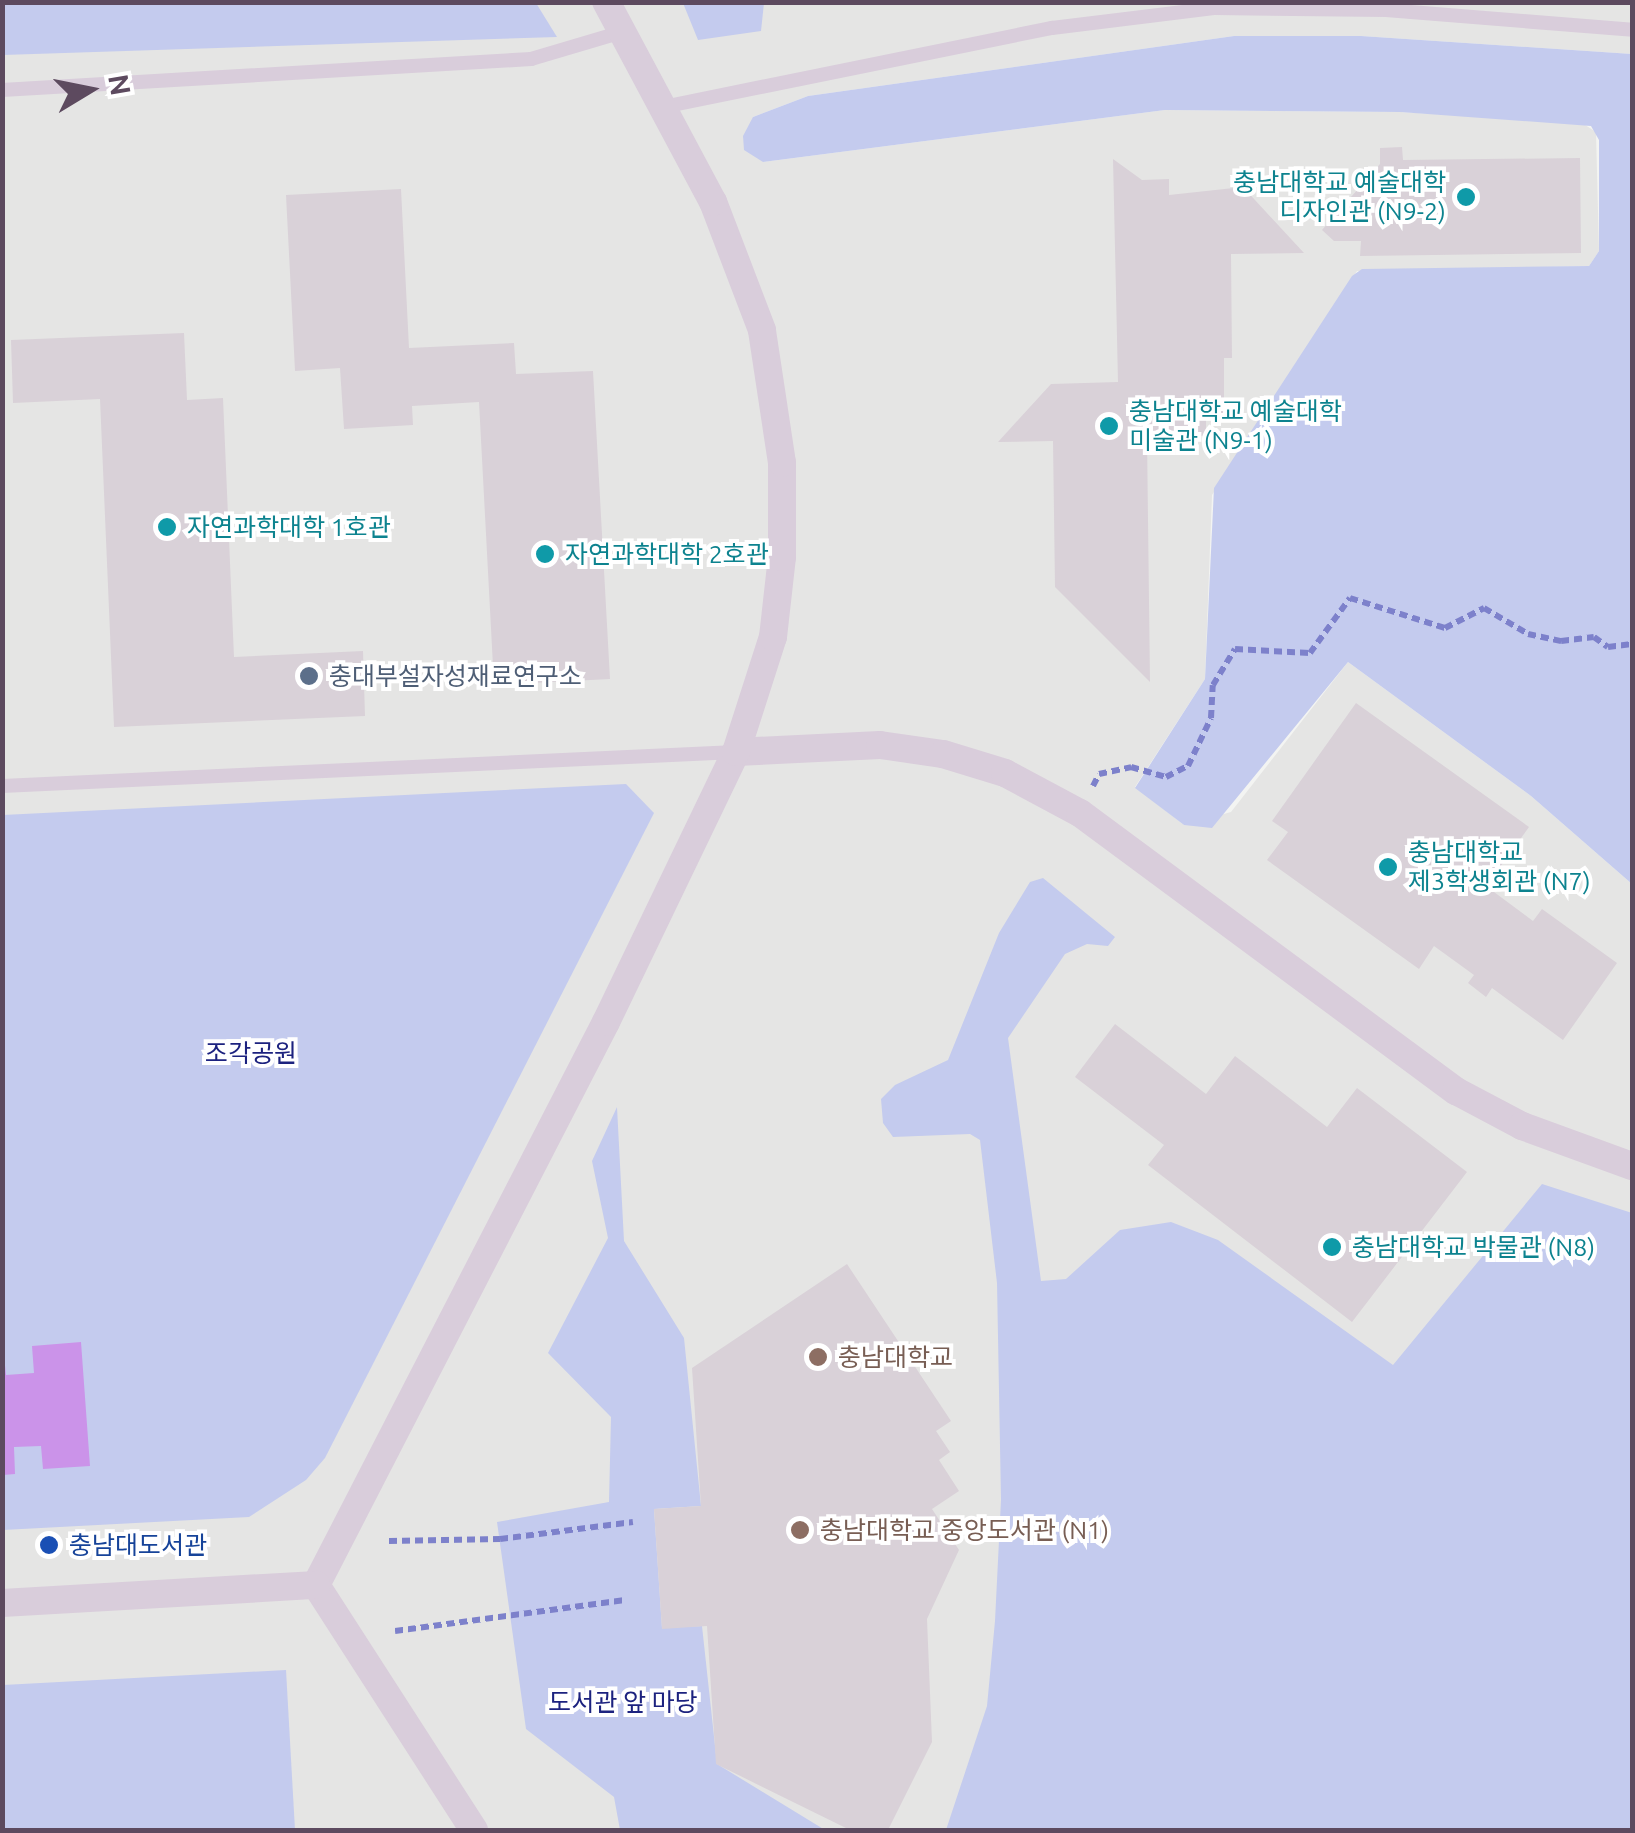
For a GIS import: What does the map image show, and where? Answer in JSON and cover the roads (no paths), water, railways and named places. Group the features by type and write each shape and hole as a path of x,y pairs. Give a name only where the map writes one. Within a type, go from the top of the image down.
{"street":[{"path":"316,1585 606,1022 736,752 764,680 779,594 784,510 778,406 750,292 713,202 606,2"},
{"path":"736,752 850,744 943,754 1005,773 1080,813 1456,1092 1534,1131 1632,1166"},
{"path":"2,1603 316,1585"},
{"path":"316,1585 474,1830"}],"lane":[{"path":"663,106 1052,28 1214,8 1386,10 1632,30"},
{"path":"2,90 531,59 622,32"},
{"path":"2,786 736,752"}],"place":[{"name":"충남대학교 예술대학 디자인관 (N9-2)","path":"1466,197"},
{"name":"충남대학교 예술대학 미술관 (N9-1)","path":"1109,426"},
{"name":"자연과학대학 1호관","path":"167,527"},
{"name":"자연과학대학 2호관","path":"545,554"},
{"name":"충대부설자성재료연구소","path":"309,676"},
{"name":"충남대학교 제3학생회관 (N7)","path":"1388,867"},
{"name":"충남대학교 박물관 (N8)","path":"1332,1247"},
{"name":"충남대학교","path":"818,1357"},
{"name":"충남대학교 중앙도서관 (N1)","path":"800,1530"},
{"name":"충남대도서관","path":"49,1545"}],"park label":[{"name":"조각공원","path":"251,1053"},
{"name":"도서관 앞 마당","path":"623,1702"}]}
